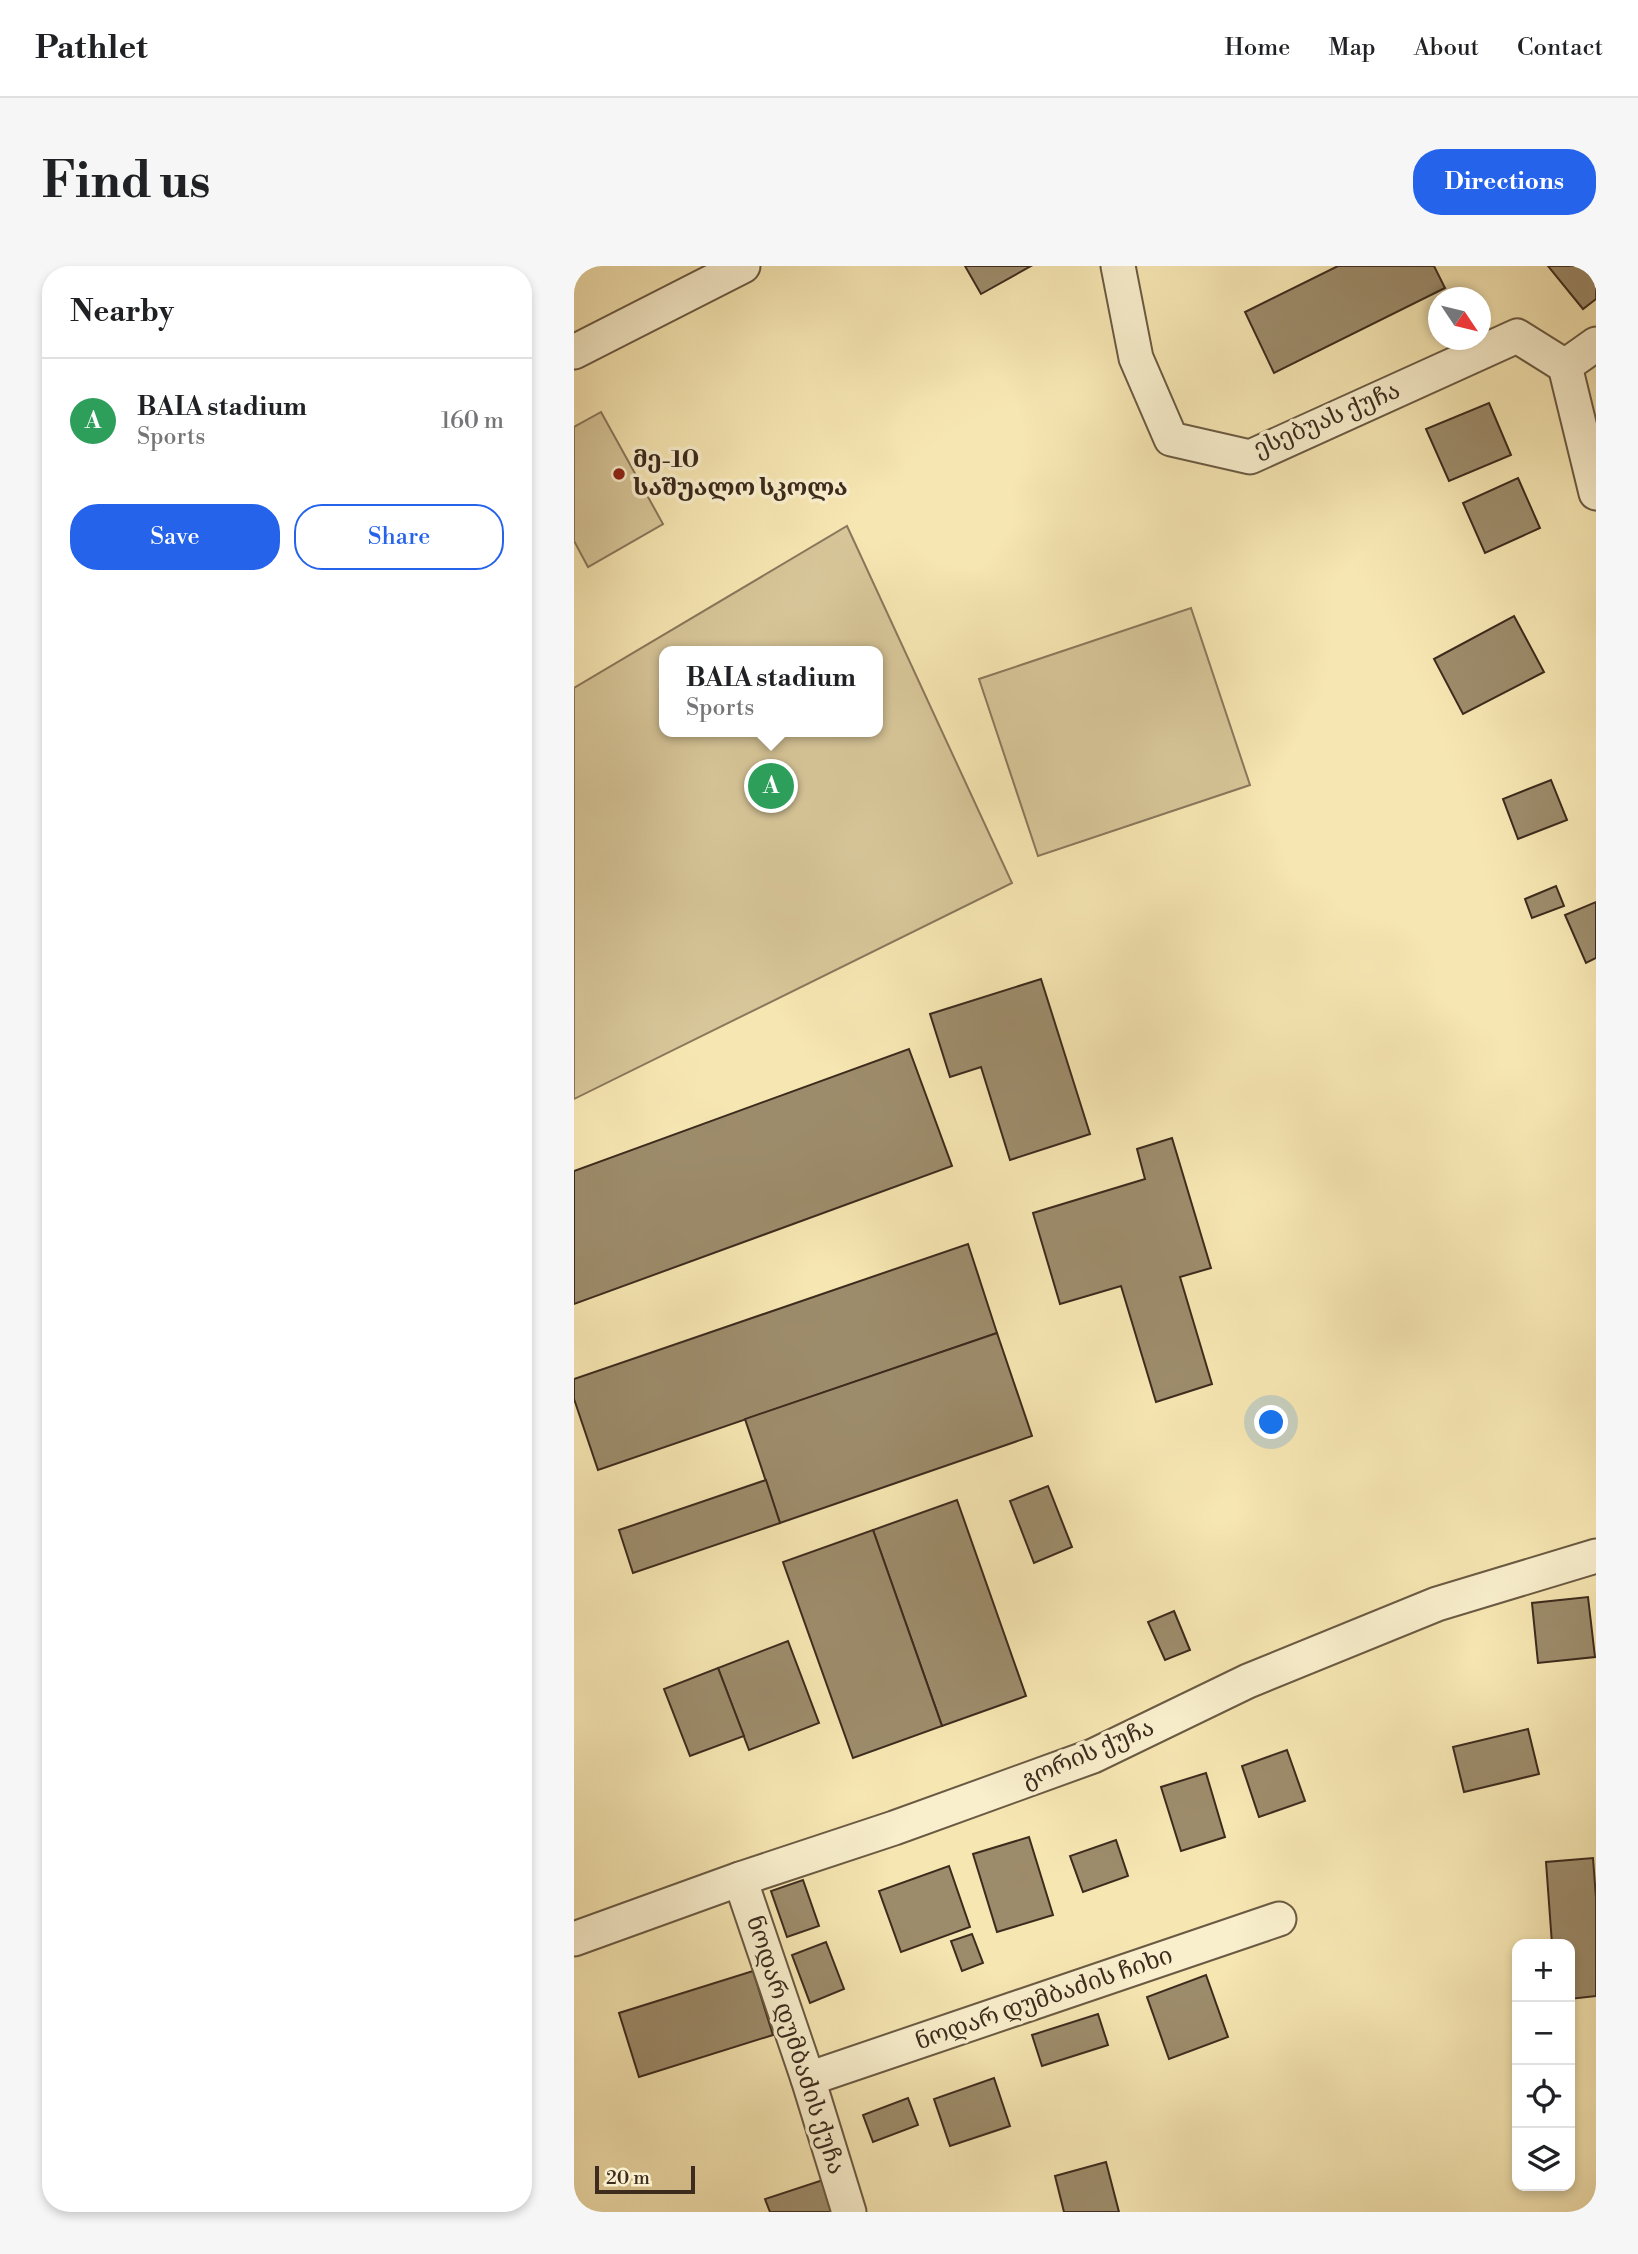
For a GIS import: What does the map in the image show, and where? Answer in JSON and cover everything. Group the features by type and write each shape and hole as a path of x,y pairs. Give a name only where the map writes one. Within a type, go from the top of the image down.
{"street":[{"name":"ესებუას ქუჩა","path":"1118,266 1136,358 1171,439 1250,457 1517,336 1565,366"},
{"path":"574,352 732,269"},
{"path":"1596,344 1565,366 1596,493"},
{"name":"გორის ქუჩა","path":"574,1939 1093,1756 1248,1681 1437,1604 1596,1556"},
{"name":"ნოდარ დუმბაძის ქუჩა","path":"740,1879 808,2079 849,2212"},
{"name":"ნოდარ დუმბაძის ჩიხი","path":"808,2079 1279,1919"}],"shaded area":[{"path":"601,412 663,524 588,567 574,541 574,427"},
{"path":"847,526 1012,883 574,1099 574,688"},
{"path":"1191,608 1250,785 1038,856 979,679"}],"building":[{"path":"965,266 1031,266 981,294"},
{"path":"1338,266 1434,266 1444,287 1428,287 1428,296 1274,373 1245,312"},
{"path":"1548,266 1596,266 1596,299 1583,309"},
{"path":"1489,403 1511,455 1449,481 1426,429"},
{"path":"1518,478 1540,528 1485,553 1463,503"},
{"path":"1514,616 1544,672 1463,714 1434,659"},
{"path":"1551,780 1567,820 1518,839 1503,799"},
{"path":"1556,886 1564,906 1532,918 1525,899"},
{"path":"1596,902 1596,958 1586,963 1565,915"},
{"path":"1041,979 1090,1134 1010,1160 981,1067 950,1077 930,1014"},
{"path":"909,1049 952,1166 574,1304 574,1171"},
{"path":"1172,1138 1211,1268 1180,1277 1212,1384 1156,1402 1121,1286 1060,1304 1033,1213 1145,1179 1137,1149"},
{"path":"968,1244 997,1333 598,1470 574,1399 574,1379"},
{"path":"997,1333 1032,1436 780,1523 745,1419"},
{"path":"766,1480 780,1523 633,1573 619,1530"},
{"path":"1048,1486 1072,1547 1034,1563 1010,1501"},
{"path":"957,1500 1026,1696 942,1726 873,1530"},
{"path":"873,1530 942,1726 853,1758 783,1562"},
{"path":"1588,1597 1595,1657 1538,1663 1532,1603"},
{"path":"1174,1611 1190,1650 1165,1660 1148,1622"},
{"path":"788,1641 819,1723 749,1750 718,1668"},
{"path":"718,1668 744,1736 690,1756 664,1689"},
{"path":"1528,1729 1539,1774 1464,1792 1453,1747"},
{"path":"1287,1750 1305,1801 1259,1817 1242,1766"},
{"path":"1206,1773 1225,1837 1181,1851 1161,1787"},
{"path":"1029,1837 1053,1915 997,1932 973,1854"},
{"path":"1116,1840 1128,1876 1083,1892 1070,1856"},
{"path":"1593,1858 1596,1898 1596,1996 1575,1998 1575,1939 1552,1939 1546,1862"},
{"path":"949,1866 970,1927 901,1952 879,1891"},
{"path":"803,1880 819,1926 787,1937 771,1891"},
{"path":"972,1934 983,1963 962,1971 951,1941"},
{"path":"826,1942 844,1989 810,2003 792,1955"},
{"path":"753,1971 773,2035 639,2077 619,2013"},
{"path":"1206,1975 1228,2037 1169,2059 1147,1997"},
{"path":"1098,2014 1108,2045 1042,2066 1032,2035"},
{"path":"994,2078 1010,2126 950,2146 934,2099"},
{"path":"908,2098 918,2125 873,2142 863,2115"},
{"path":"1106,2162 1119,2212 1064,2212 1055,2176"},
{"path":"829,2178 840,2212 770,2212 765,2199"}],"place":[{"name":"მე-10 საშუალო სკოლა","path":"619,474"},
{"name":"BAIA stadium","path":"771,786"}]}
